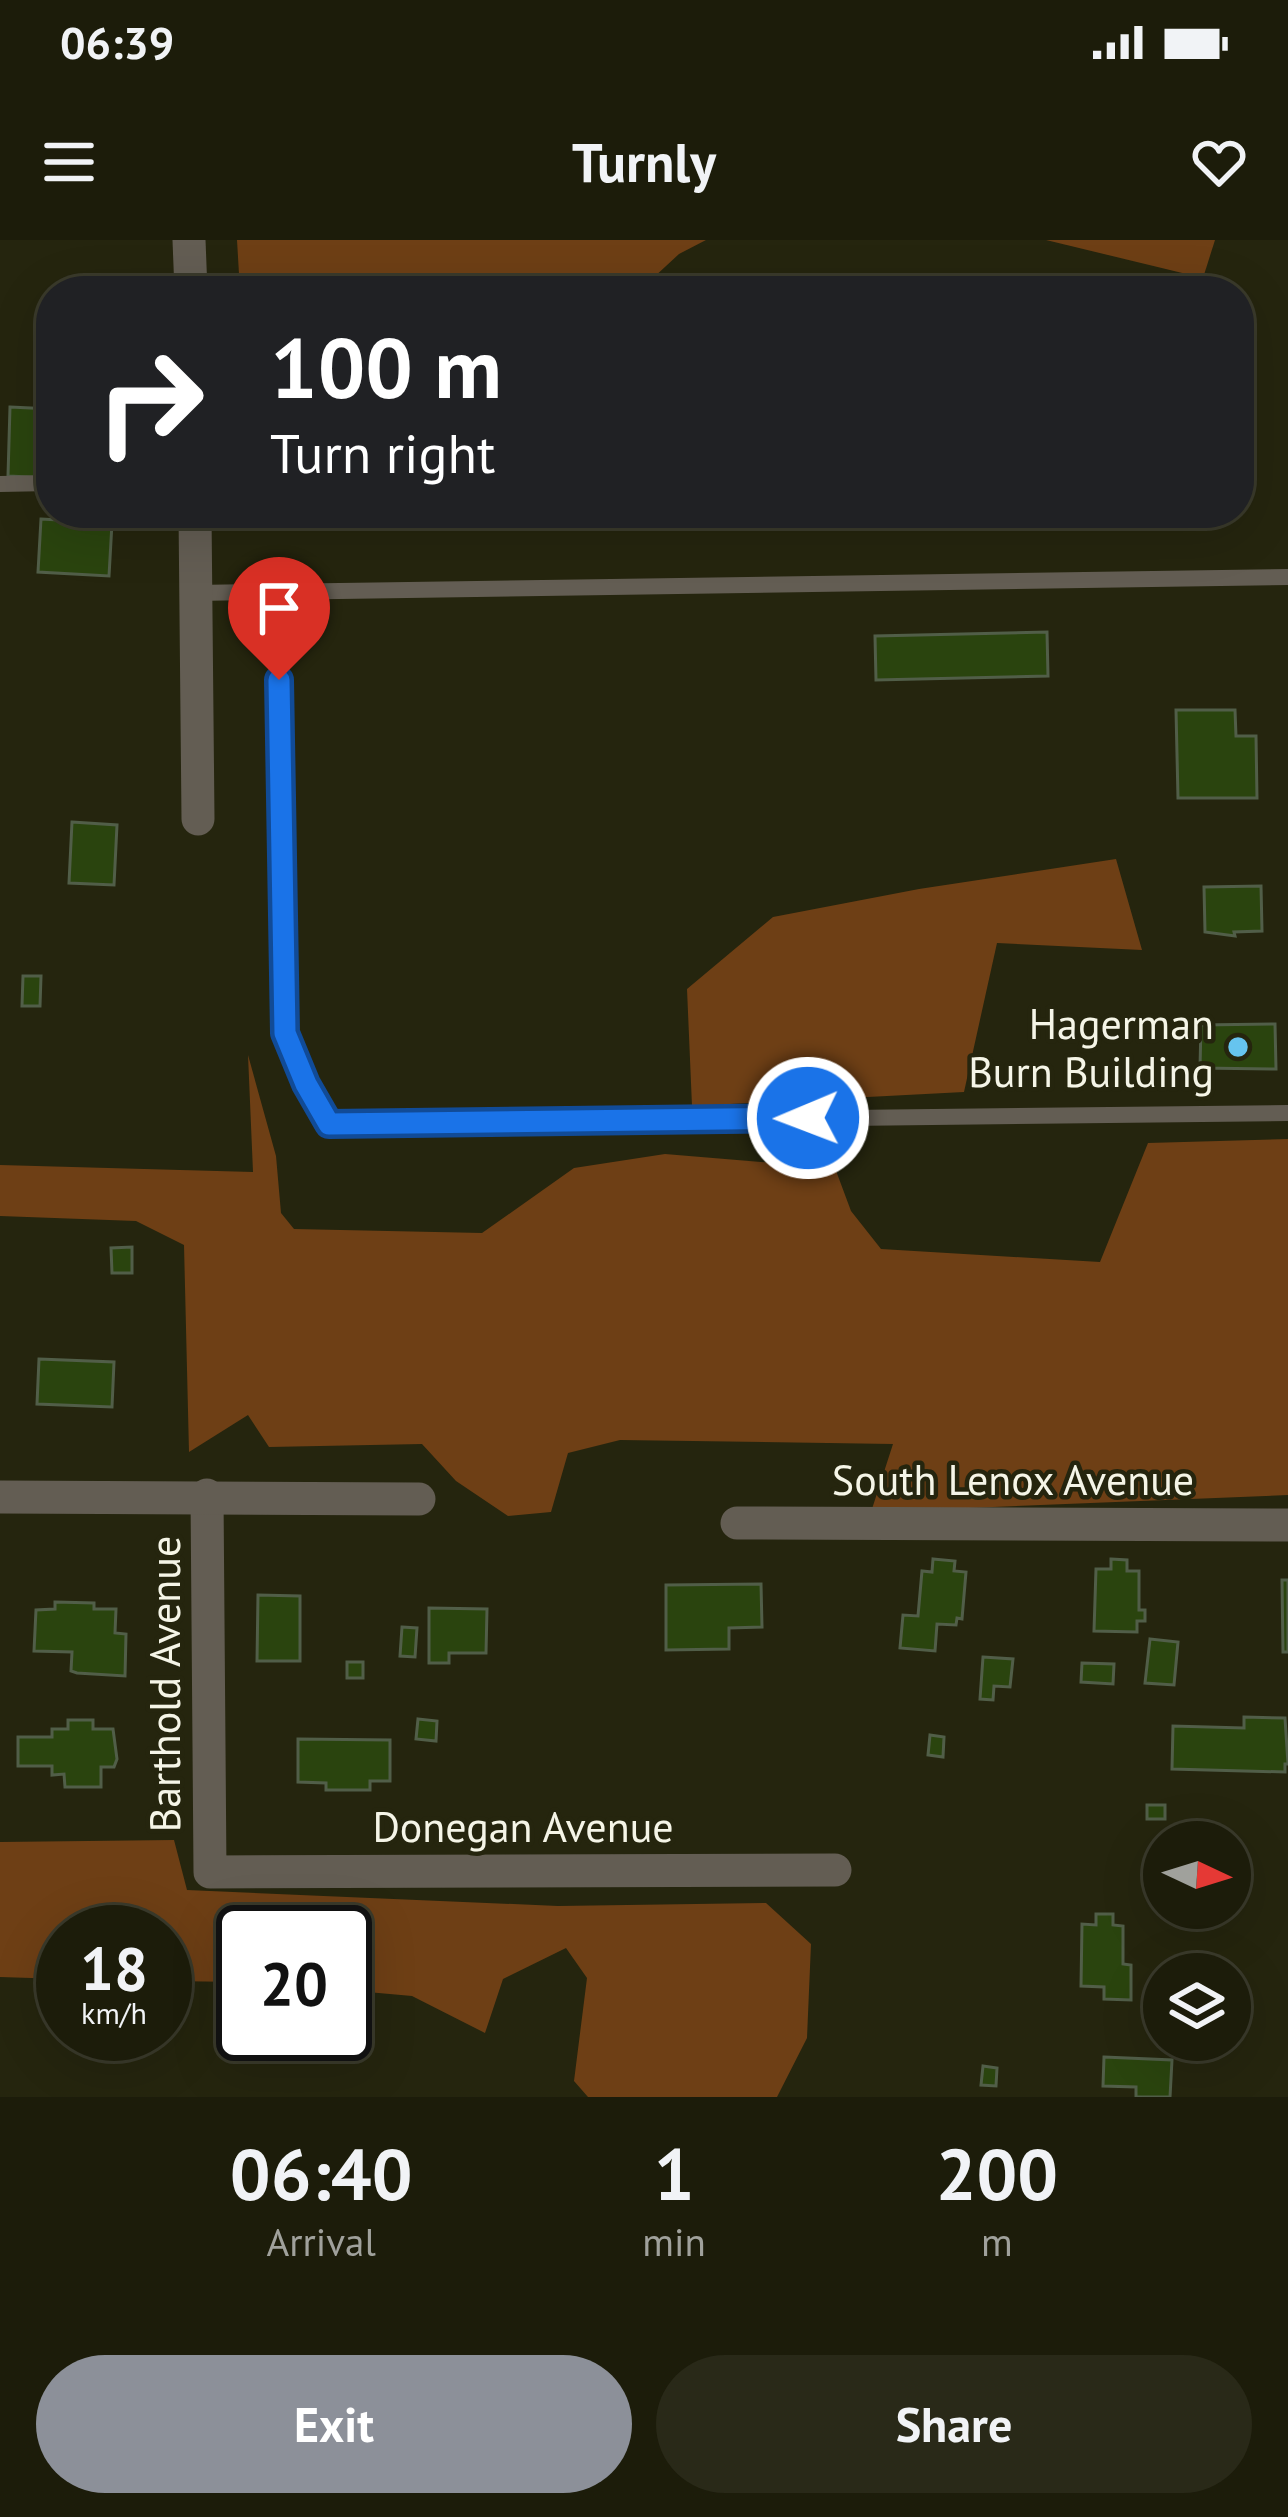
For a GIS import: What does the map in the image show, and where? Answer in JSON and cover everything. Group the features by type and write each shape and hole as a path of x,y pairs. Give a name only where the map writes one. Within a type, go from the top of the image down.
{"street":[{"path":"189,240 190,276"},
{"path":"195,528 198,819"},
{"name":"Barthold Avenue","path":"207,1495 210,1873"},
{"path":"0,1497 418,1499"},
{"name":"South Lenox Avenue","path":"737,1523 1288,1525"},
{"name":"Donegan Avenue","path":"210,1873 836,1870"}],"lane":[{"path":"0,484 36,483"},
{"path":"195,593 1288,577"},
{"path":"277,591 285,1033 329,1124 1288,1113"}],"shaded area":[{"path":"237,240 706,240 679,254 655,276 239,276"},
{"path":"1046,240 1215,240 1204,276"},
{"path":"1116,859 1142,950 997,943 964,1092 692,1106 687,989 773,917"},
{"path":"248,1055 276,1156 281,1213 294,1229 482,1233 574,1168 665,1154 835,1168 851,1211 881,1249 1100,1262 1148,1143 1288,1139 1288,1495 871,1512 893,1444 620,1440 568,1453 551,1512 508,1516 456,1481 422,1444 269,1447 248,1415 189,1452 184,1245 136,1221 0,1216 0,1165 253,1172"},
{"path":"174,1840 187,1890 558,1906 766,1903 811,1944 807,2038 777,2097 588,2097 574,2081 587,1978 566,1948 503,1979 485,2033 412,1996 372,1992 372,1905 216,1905 216,1982 192,1981 192,1905 36,1905 36,1978 0,1977 0,1842"}],"building":[{"path":"10,407 36,408 36,477 8,476"},
{"path":"40,528 112,528 109,576 38,572"},
{"path":"1047,632 1048,676 876,680 875,636"},
{"path":"1176,710 1235,710 1236,736 1256,736 1257,798 1178,798"},
{"path":"72,822 117,825 114,885 69,883"},
{"path":"1261,886 1262,931 1234,932 1235,936 1205,932 1204,887"},
{"path":"23,976 41,976 40,1006 22,1006"},
{"name":"Hagerman Burn Building","path":"1275,1024 1276,1069 1200,1068 1201,1025"},
{"path":"132,1247 132,1273 112,1273 111,1248"},
{"path":"39,1359 114,1362 112,1407 37,1404"},
{"path":"933,1559 955,1561 954,1571 966,1572 962,1619 957,1618 956,1625 937,1624 935,1651 900,1648 903,1615 918,1616 922,1571 932,1572"},
{"path":"1111,1559 1127,1560 1127,1571 1139,1571 1139,1610 1145,1610 1145,1621 1137,1621 1137,1632 1094,1631 1096,1569 1111,1569"},
{"path":"1282,1580 1288,1580 1288,1652 1283,1652"},
{"path":"761,1584 762,1627 729,1628 729,1649 666,1650 666,1585"},
{"path":"258,1595 300,1596 300,1661 257,1661"},
{"path":"55,1602 116,1609 115,1633 126,1634 125,1676 77,1673 71,1671 72,1652 34,1651 36,1610 55,1609"},
{"path":"429,1608 487,1609 486,1653 449,1653 449,1663 429,1663"},
{"path":"402,1627 417,1628 415,1657 400,1656"},
{"path":"1150,1639 1178,1642 1174,1685 1145,1683"},
{"path":"983,1657 1013,1659 1010,1687 994,1686 993,1700 980,1699"},
{"path":"347,1662 363,1662 363,1678 347,1678"},
{"path":"1082,1663 1114,1664 1113,1684 1081,1682"},
{"path":"1244,1717 1285,1718 1285,1772 1172,1769 1173,1726 1244,1728"},
{"path":"418,1719 437,1721 436,1741 416,1739"},
{"path":"68,1720 93,1720 93,1729 113,1729 117,1759 114,1767 101,1767 101,1787 65,1787 64,1774 52,1775 52,1766 18,1766 18,1737 52,1737 52,1729 68,1729"},
{"path":"930,1735 944,1737 943,1757 928,1755"},
{"path":"298,1739 390,1740 390,1781 370,1781 370,1790 326,1790 326,1783 298,1782"},
{"path":"1147,1805 1165,1805 1165,1819 1147,1819"},
{"path":"1096,1914 1113,1914 1113,1925 1123,1926 1123,1964 1131,1965 1131,2000 1104,1999 1104,1987 1081,1986 1082,1924 1096,1925"},
{"path":"1104,2057 1172,2061 1170,2097 1136,2097 1136,2087 1103,2086"},
{"path":"983,2066 997,2068 996,2086 981,2085"}],"place":[{"name":"Hagerman Burn Building","path":"1238,1047"}],"route":[{"path":"279,680 285,1033 329,1124 808,1118"}]}
